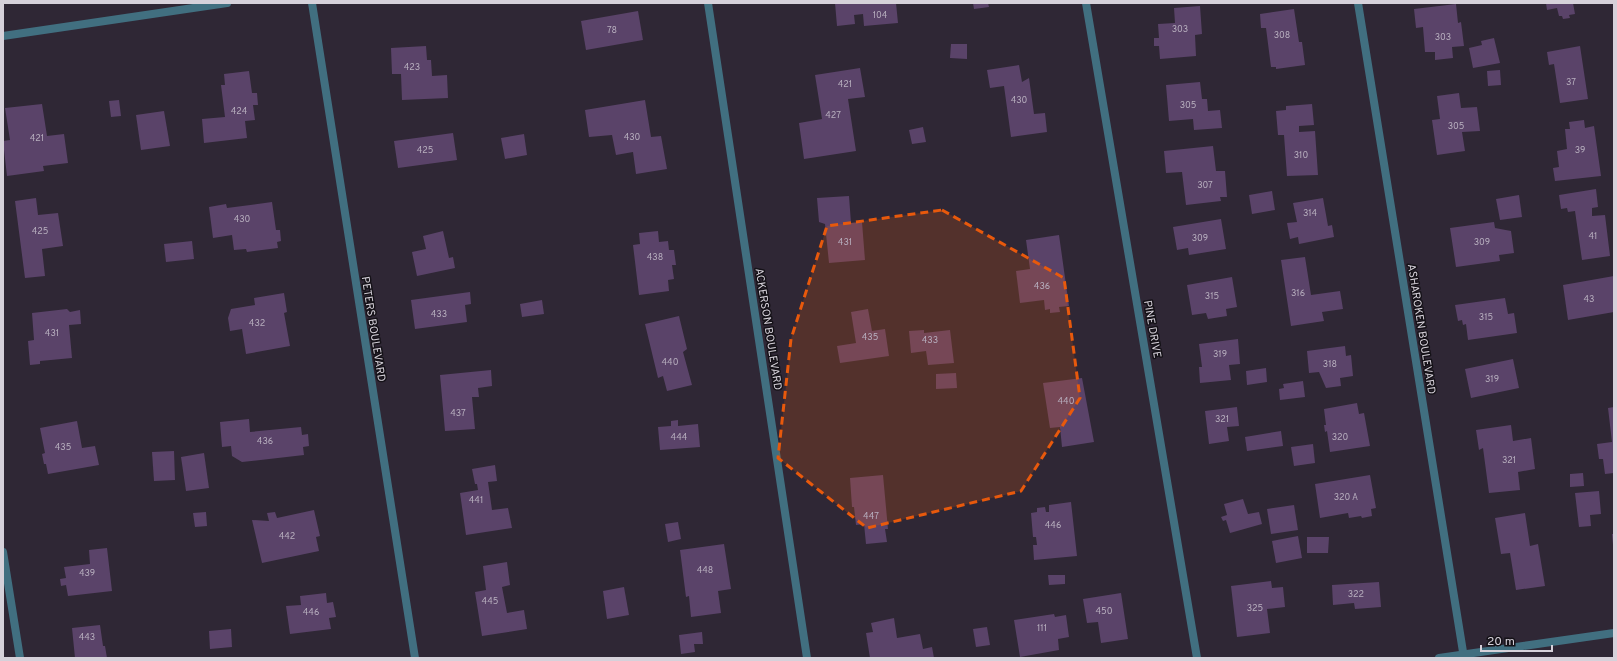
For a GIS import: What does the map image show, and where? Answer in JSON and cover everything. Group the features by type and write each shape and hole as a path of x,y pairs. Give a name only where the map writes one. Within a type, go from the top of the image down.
{"street":[{"path":"3,36 227,3"},
{"name":"PETERS BOULEVARD","path":"312,3 415,658"},
{"name":"ACKERSON BOULEVARD","path":"708,3 807,658"},
{"name":"PINE DRIVE","path":"1086,3 1197,658"},
{"name":"ASHAROKEN BOULEVARD","path":"1358,3 1464,656"},
{"path":"3,552 20,658"},
{"path":"1439,658 1464,656 1614,633"}],"highlighted area":[{"path":"942,210 1064,278 1080,398 1021,491 867,528 778,458 791,339 827,226"}],"building":[{"path":"835,3 896,3 898,23 864,26 863,14 854,15 855,24 837,26"},
{"path":"973,3 988,3 989,7 974,9"},
{"path":"1546,3 1573,3 1575,14 1569,15 1570,18 1563,19 1562,16 1559,16 1557,8 1547,10"},
{"path":"1456,4 1458,23 1461,22 1464,46 1452,47 1453,58 1435,60 1435,52 1425,52 1423,27 1416,28 1414,9"},
{"path":"1200,6 1202,34 1195,35 1196,56 1160,59 1159,46 1154,46 1154,38 1159,38 1158,24 1175,23 1174,8"},
{"path":"1294,9 1299,42 1302,42 1305,65 1276,69 1276,67 1271,67 1266,28 1261,28 1260,14"},
{"path":"638,11 643,40 586,50 581,21"},
{"path":"1494,38 1500,63 1473,68 1469,48 1482,45 1481,41"},
{"path":"951,44 967,44 967,59 950,58"},
{"path":"426,46 427,60 431,60 432,76 447,75 448,98 402,100 401,74 392,74 391,48"},
{"path":"1580,46 1588,99 1560,103 1554,64 1549,65 1547,52"},
{"path":"1019,65 1022,82 1029,78 1034,114 1045,113 1047,132 1011,137 1004,86 990,88 987,70"},
{"path":"860,68 865,97 848,99 856,151 804,159 799,123 822,119 815,75"},
{"path":"1500,70 1501,85 1488,86 1487,71"},
{"path":"249,71 252,93 257,93 258,105 253,105 255,120 245,121 247,138 204,143 202,119 225,117 221,85 225,85 224,74"},
{"path":"1200,82 1202,99 1207,99 1208,111 1220,110 1222,128 1194,130 1193,119 1169,121 1166,85"},
{"path":"1459,93 1461,108 1477,107 1480,131 1462,132 1465,151 1437,155 1432,120 1440,119 1437,96"},
{"path":"119,100 121,116 111,117 109,101"},
{"path":"645,100 651,137 661,136 667,169 636,174 633,152 616,155 612,135 589,137 585,110"},
{"path":"42,104 47,136 64,134 68,163 43,166 44,171 7,176 3,141 10,140 5,108"},
{"path":"1312,104 1314,125 1299,126 1299,132 1315,131 1318,175 1287,176 1284,135 1278,135 1276,111 1286,110 1286,106"},
{"path":"164,111 170,146 141,150 136,115"},
{"path":"1584,120 1585,128 1594,126 1601,176 1555,181 1553,168 1559,167 1557,151 1567,149 1565,129 1570,129 1569,122"},
{"path":"923,127 926,142 912,144 909,130"},
{"path":"453,133 457,160 398,168 394,141"},
{"path":"524,134 527,155 505,159 501,138"},
{"path":"1213,146 1216,171 1225,171 1227,197 1220,197 1221,201 1186,205 1182,172 1166,173 1164,151"},
{"path":"1596,189 1598,207 1592,208 1592,216 1605,215 1610,256 1582,260 1575,211 1568,212 1567,208 1561,209 1559,195"},
{"path":"1272,191 1275,210 1252,214 1249,195"},
{"path":"1519,195 1522,217 1500,220 1496,199"},
{"path":"849,196 851,223 862,222 865,260 829,263 825,224 819,222 817,198"},
{"path":"36,198 38,215 58,213 63,246 42,249 45,276 25,278 15,201"},
{"path":"1323,198 1328,226 1332,225 1334,237 1299,244 1298,237 1290,239 1287,223 1297,222 1293,203"},
{"path":"272,202 276,230 280,230 281,241 277,242 278,248 247,252 246,249 234,250 232,235 213,238 209,207 226,204 227,208"},
{"path":"1221,219 1226,249 1189,255 1188,248 1177,250 1173,227"},
{"path":"1494,222 1495,228 1511,231 1514,253 1499,255 1500,261 1456,267 1450,228"},
{"path":"443,231 449,258 453,257 455,268 417,276 412,252 426,249 423,236"},
{"path":"658,231 659,242 668,241 669,250 674,250 676,265 672,265 674,279 668,280 669,291 639,295 633,245 640,244 639,233"},
{"path":"1059,235 1069,306 1059,307 1060,312 1050,313 1050,309 1045,310 1044,300 1020,303 1016,271 1030,269 1026,240"},
{"path":"192,241 194,259 166,262 164,244"},
{"path":"1305,257 1311,295 1340,291 1343,309 1322,312 1324,321 1291,326 1281,260"},
{"path":"1614,276 1614,312 1568,320 1563,285"},
{"path":"1232,277 1237,307 1226,309 1227,316 1208,319 1206,313 1192,315 1187,285"},
{"path":"470,292 471,304 465,305 467,322 415,329 411,300"},
{"path":"284,293 287,312 284,313 290,346 246,354 242,329 230,331 228,318 231,309 255,305 254,298"},
{"path":"1505,298 1508,314 1514,313 1517,333 1468,340 1466,324 1463,325 1462,320 1458,321 1455,305"},
{"path":"542,300 544,314 522,317 520,304"},
{"path":"67,309 70,312 80,310 81,324 69,325 72,358 40,361 40,364 30,365 28,341 34,340 32,313"},
{"path":"868,309 872,331 885,329 889,356 840,363 837,346 856,343 851,312"},
{"path":"679,316 687,349 683,352 692,385 667,391 663,376 658,378 645,324"},
{"path":"924,330 924,333 950,330 954,363 928,365 926,351 911,353 909,331"},
{"path":"1238,339 1240,364 1229,365 1231,380 1200,383 1199,367 1202,367 1199,344"},
{"path":"1345,346 1346,356 1351,355 1353,376 1340,378 1341,386 1326,388 1319,372 1309,373 1307,351"},
{"path":"1513,359 1519,388 1471,398 1465,369"},
{"path":"1266,368 1267,382 1247,385 1246,371"},
{"path":"491,370 492,386 478,388 479,397 472,397 475,429 445,431 440,375"},
{"path":"956,373 957,388 936,389 936,374"},
{"path":"1082,378 1094,442 1062,447 1060,427 1050,428 1043,383"},
{"path":"1303,381 1305,397 1280,400 1279,389 1284,388 1283,384"},
{"path":"1357,403 1359,414 1364,413 1370,446 1330,452 1327,431 1325,432 1324,425 1326,425 1324,409"},
{"path":"1237,407 1239,426 1227,427 1229,441 1209,444 1205,411"},
{"path":"1614,407 1614,473 1605,474 1603,459 1599,459 1597,444 1612,442 1608,408"},
{"path":"249,419 250,432 301,427 302,435 308,434 309,446 303,447 304,455 242,462 232,456 231,446 222,447 220,422"},
{"path":"678,420 678,426 698,424 700,447 660,450 658,427 671,426 671,421"},
{"path":"77,421 82,448 95,446 99,465 48,474 42,454 45,453 40,428"},
{"path":"1511,425 1513,441 1531,438 1535,469 1518,472 1520,490 1489,493 1483,448 1479,450 1476,430"},
{"path":"1281,431 1283,446 1247,451 1245,437"},
{"path":"1313,444 1315,463 1294,466 1291,447"},
{"path":"174,451 175,480 154,481 152,452"},
{"path":"204,453 209,488 186,491 181,457"},
{"path":"495,465 497,481 488,482 492,510 508,508 512,528 466,535 460,493 478,490 477,484 475,484 472,469"},
{"path":"1583,473 1584,486 1570,487 1570,474"},
{"path":"883,475 888,529 885,529 887,542 866,544 864,524 856,525 854,507 852,507 850,478"},
{"path":"1370,475 1376,508 1371,509 1372,516 1349,518 1348,513 1320,518 1315,484"},
{"path":"1599,491 1601,514 1590,515 1591,526 1579,527 1575,493"},
{"path":"1243,499 1248,514 1259,512 1262,524 1230,533 1226,520 1223,521 1221,517 1227,515 1224,504"},
{"path":"1071,502 1077,556 1034,560 1033,545 1037,545 1036,537 1033,537 1031,513 1037,512 1037,508 1045,507 1046,512 1049,512 1049,505"},
{"path":"1294,505 1298,530 1271,534 1267,509"},
{"path":"314,510 320,536 316,537 319,551 262,563 252,520 269,521 267,513 275,512 277,518"},
{"path":"206,512 207,526 195,527 193,513"},
{"path":"1525,513 1530,546 1538,544 1545,586 1516,590 1510,553 1501,554 1495,518"},
{"path":"678,522 681,539 668,542 665,524"},
{"path":"1612,534 1614,534 1614,545 1613,545"},
{"path":"1298,536 1302,558 1276,563 1272,541"},
{"path":"1307,537 1329,537 1328,553 1307,553"},
{"path":"724,544 731,589 718,591 721,613 691,617 689,596 686,597 680,550"},
{"path":"107,548 112,591 68,596 66,585 61,586 60,579 66,578 64,567 90,564 89,550"},
{"path":"507,562 510,585 502,587 507,613 524,610 527,629 482,636 475,592 486,590 483,566"},
{"path":"1048,575 1065,575 1065,584 1049,585"},
{"path":"1271,581 1272,588 1283,587 1285,607 1267,609 1270,633 1237,637 1231,586"},
{"path":"1379,582 1381,607 1355,609 1354,603 1333,605 1332,585"},
{"path":"624,587 629,615 607,619 603,591"},
{"path":"326,593 327,603 333,602 336,617 329,618 331,629 290,634 286,606 301,605 300,596"},
{"path":"1121,593 1128,639 1101,643 1098,622 1087,623 1083,599"},
{"path":"1054,614 1055,617 1066,615 1069,637 1058,639 1059,650 1020,657 1014,620"},
{"path":"894,618 897,638 920,634 923,649 932,647 934,658 870,658 866,633 873,632 871,623"},
{"path":"100,625 103,646 105,646 107,658 75,658 72,628"},
{"path":"987,627 990,645 976,647 973,629"},
{"path":"231,629 232,647 210,649 209,631"},
{"path":"702,632 703,644 694,644 695,652 681,654 679,635"}]}
